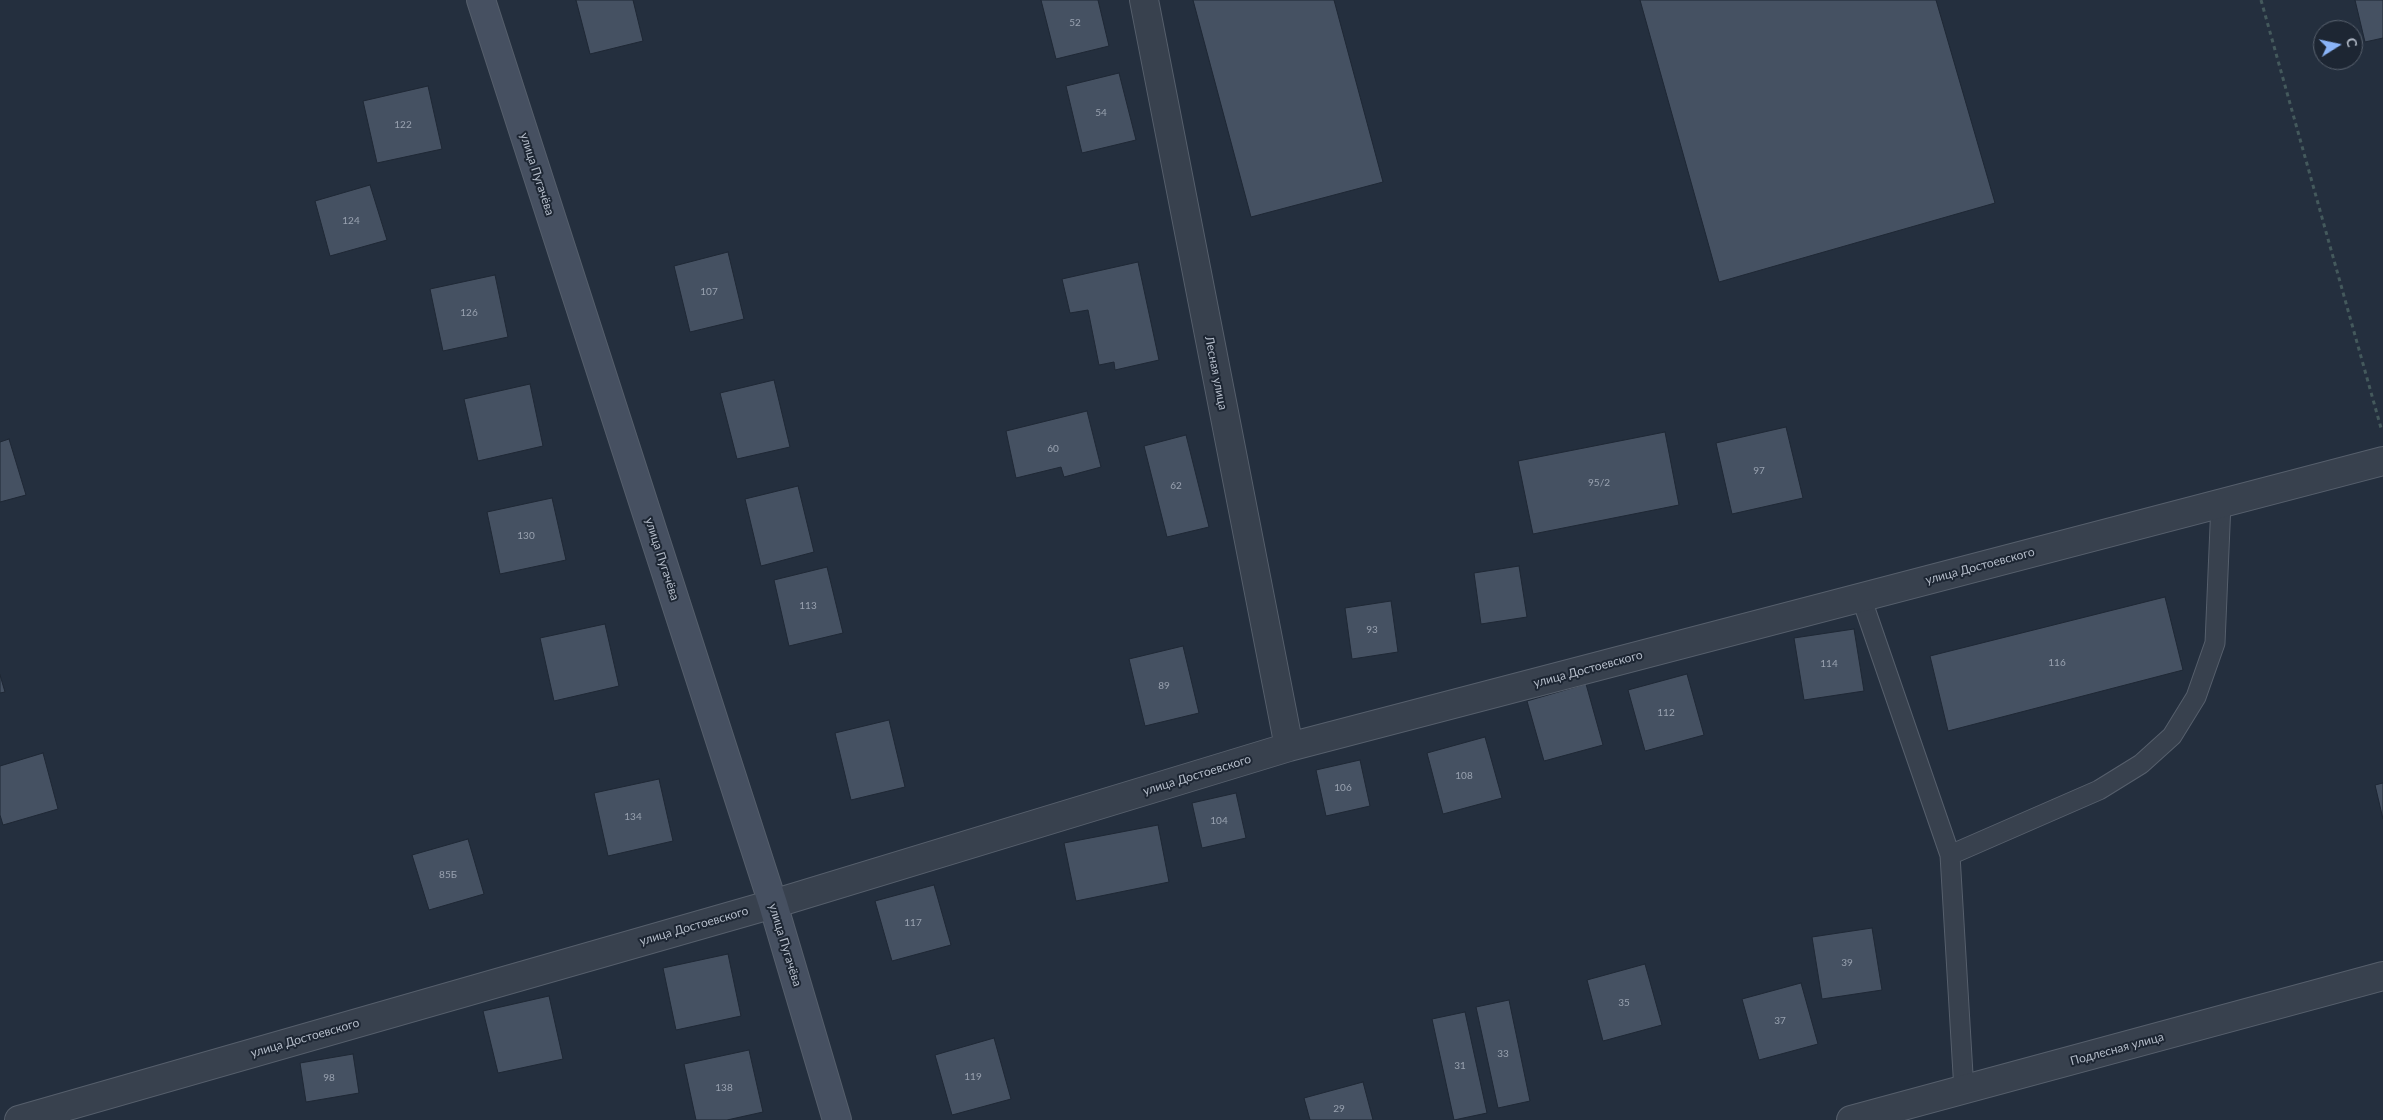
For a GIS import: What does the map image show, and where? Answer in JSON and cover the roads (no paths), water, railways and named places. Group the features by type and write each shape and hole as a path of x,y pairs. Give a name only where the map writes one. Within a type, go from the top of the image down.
{"main road":[{"name":"улица Пугачёва","path":"481,0 773,904 837,1120"}],"street":[{"name":"Лесная улица","path":"1144,0 1289,746"},
{"name":"улица Достоевского","path":"19,1120 773,904 1289,746 2383,461"},
{"name":"Подлесная улица","path":"1851,1120 1964,1091 2383,976"}],"lane":[{"path":"1950,855 2099,790 2141,764 2172,736 2196,697 2215,643 2221,503"},
{"path":"1861,597 1950,855 1964,1091"}]}
